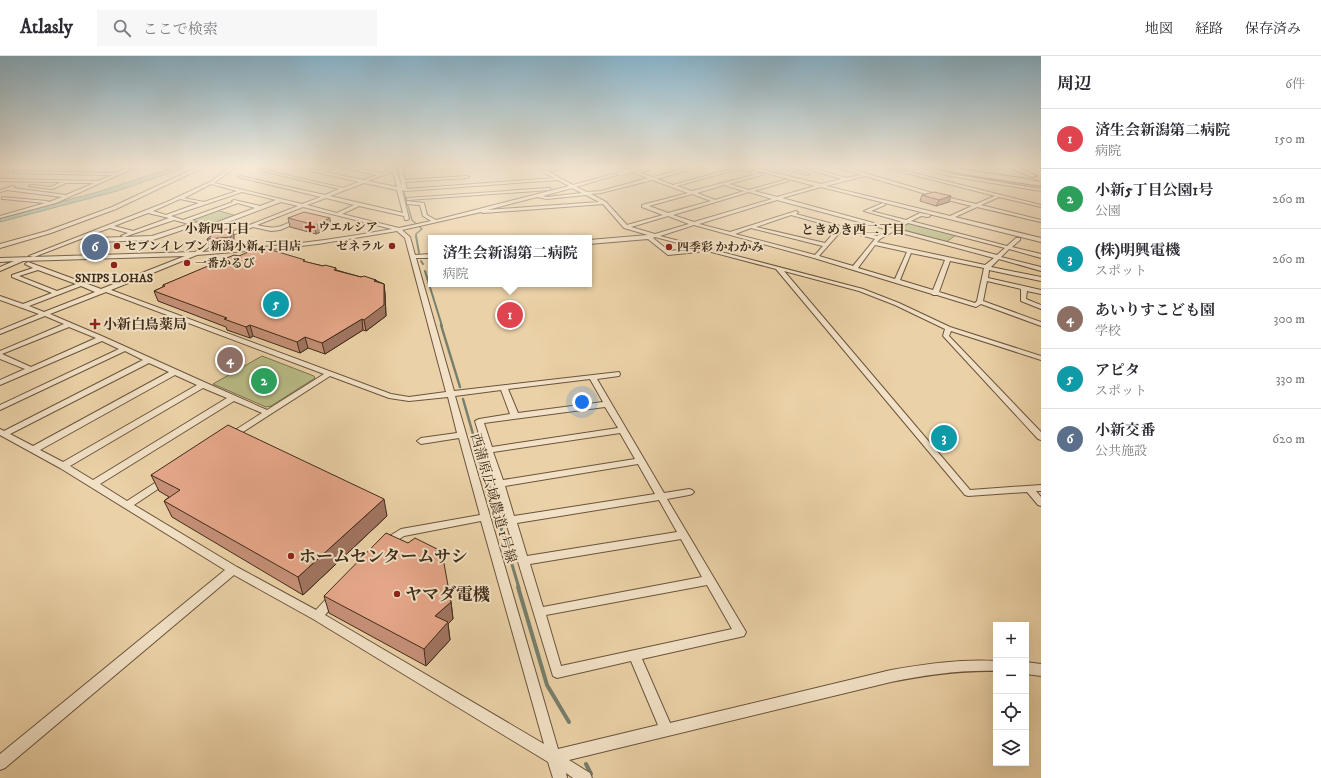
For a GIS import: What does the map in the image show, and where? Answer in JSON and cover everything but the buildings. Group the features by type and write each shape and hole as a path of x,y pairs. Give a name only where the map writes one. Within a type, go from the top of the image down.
{"street":[{"path":"29,201 51,203"},
{"path":"0,217 56,201"},
{"path":"0,246 49,232 130,201"},
{"path":"0,269 27,262 173,201"},
{"path":"193,201 204,203"},
{"path":"167,216 211,201"},
{"path":"232,201 260,208"},
{"path":"207,228 279,201"},
{"path":"284,201 398,229"},
{"path":"0,332 197,253 210,242 313,201"},
{"path":"345,201 406,215"},
{"path":"404,201 406,215 410,227"},
{"path":"408,201 409,204 422,204 425,216 434,221"},
{"path":"0,260 27,262 197,253 295,245 410,227 509,201"},
{"path":"600,201 626,226 651,236 861,290 897,304 948,328 1041,358"},
{"path":"661,201 644,206 694,224 816,257 935,294 976,305 980,302 1041,324"},
{"path":"626,226 715,201"},
{"path":"592,242 651,236 770,201"},
{"path":"783,201 1041,269"},
{"path":"870,201 883,204 866,211 1041,256"},
{"path":"880,201 1041,240"},
{"path":"957,201 1041,221"},
{"path":"950,218 988,201"},
{"path":"1021,201 1041,206"},
{"path":"184,221 238,202"},
{"path":"478,210 484,212 495,212 604,203"},
{"path":"338,214 359,204"},
{"path":"728,234 792,214 805,206"},
{"path":"310,216 323,210"},
{"path":"148,211 229,234"},
{"path":"792,214 878,238"},
{"path":"854,269 878,238 920,214 1041,244"},
{"path":"115,239 175,218"},
{"path":"252,225 271,230 278,229 303,218"},
{"path":"84,237 94,240 153,238 194,224"},
{"path":"110,226 133,233"},
{"path":"750,227 826,245"},
{"path":"816,257 841,228"},
{"name":"西蒲原広域農道 1号線","path":"398,229 407,237 413,257 485,517 560,778"},
{"path":"651,236 668,253 705,249"},
{"path":"980,302 987,267 1018,239"},
{"path":"873,243 908,252 1041,279"},
{"path":"896,282 908,252"},
{"path":"413,257 428,256"},
{"path":"935,294 948,260"},
{"path":"27,262 36,268 105,291 329,374 399,398 409,399 616,374"},
{"path":"36,268 14,276 57,293"},
{"path":"778,268 968,493 1041,488"},
{"path":"984,279 1041,292"},
{"path":"24,306 81,284"},
{"path":"1024,288 1023,300 1041,307"},
{"path":"0,298 47,314 203,385 268,412"},
{"path":"0,355 70,324"},
{"path":"948,328 946,336 1041,437"},
{"path":"0,383 102,338"},
{"path":"0,408 124,349"},
{"path":"0,355 30,369"},
{"path":"2,433 149,360"},
{"path":"33,450 175,372"},
{"path":"222,443 329,374"},
{"path":"592,377 740,632 557,672 479,421 607,404"},
{"path":"63,466 203,385"},
{"path":"504,388 515,416"},
{"path":"93,484 233,398"},
{"path":"488,450 622,430"},
{"path":"2,433 63,466 233,570 317,616 553,757 585,778"},
{"path":"421,441 462,435"},
{"path":"499,484 640,461"},
{"path":"128,505 175,474"},
{"path":"1029,489 1041,503"},
{"path":"511,520 689,492"},
{"path":"380,550 390,540 401,533 485,517"},
{"path":"523,561 683,535"},
{"path":"0,763 233,570"},
{"path":"538,612 709,580"},
{"path":"317,616 343,588"},
{"path":"634,655 667,730"},
{"path":"553,757 884,678 928,669 977,665 993,666"},
{"path":"1029,668 1041,670"}],"green space":[{"path":"216,210 237,216 211,225 191,220"},
{"path":"907,223 956,235 946,242 898,228"},
{"path":"262,356 314,376 315,378 271,406 266,407 213,384"}],"shaded area":[{"path":"65,201 80,201 0,222 0,218"}],"waterway":[{"path":"407,201 412,220 422,229 416,234 416,236"},
{"path":"416,236 419,253"},
{"path":"425,271 428,281"},
{"path":"430,287 442,326"},
{"path":"441,325 460,387"},
{"path":"463,399 475,441"},
{"path":"475,440 519,588"},
{"path":"518,587 547,685 569,722"},
{"path":"586,764 591,774"}],"place":[{"name":"ウエルシア","path":"310,227"},
{"name":"セブンイレブン 新潟小新4丁目店","path":"117,246"},
{"name":"ゼネラル","path":"392,246"},
{"name":"小新交番","path":"95,247"},
{"name":"四季彩 かわかみ","path":"669,247"},
{"name":"一番かるび","path":"187,263"},
{"name":"SNIPS LOHAS","path":"114,265"},
{"name":"アピタ","path":"276,304"},
{"name":"済生会新潟第二病院","path":"510,315"},
{"name":"小新白鳥薬局","path":"95,324"},
{"name":"あいりすこども園","path":"230,360"},
{"name":"小新5丁目公園1号","path":"264,381"},
{"name":"(株)明興電機","path":"944,438"},
{"name":"ホームセンタームサシ","path":"291,556"},
{"name":"ヤマダ電機","path":"397,594"}],"district":[{"name":"小新四丁目","path":"217,228"},
{"name":"ときめき西二丁目","path":"853,229"}]}
